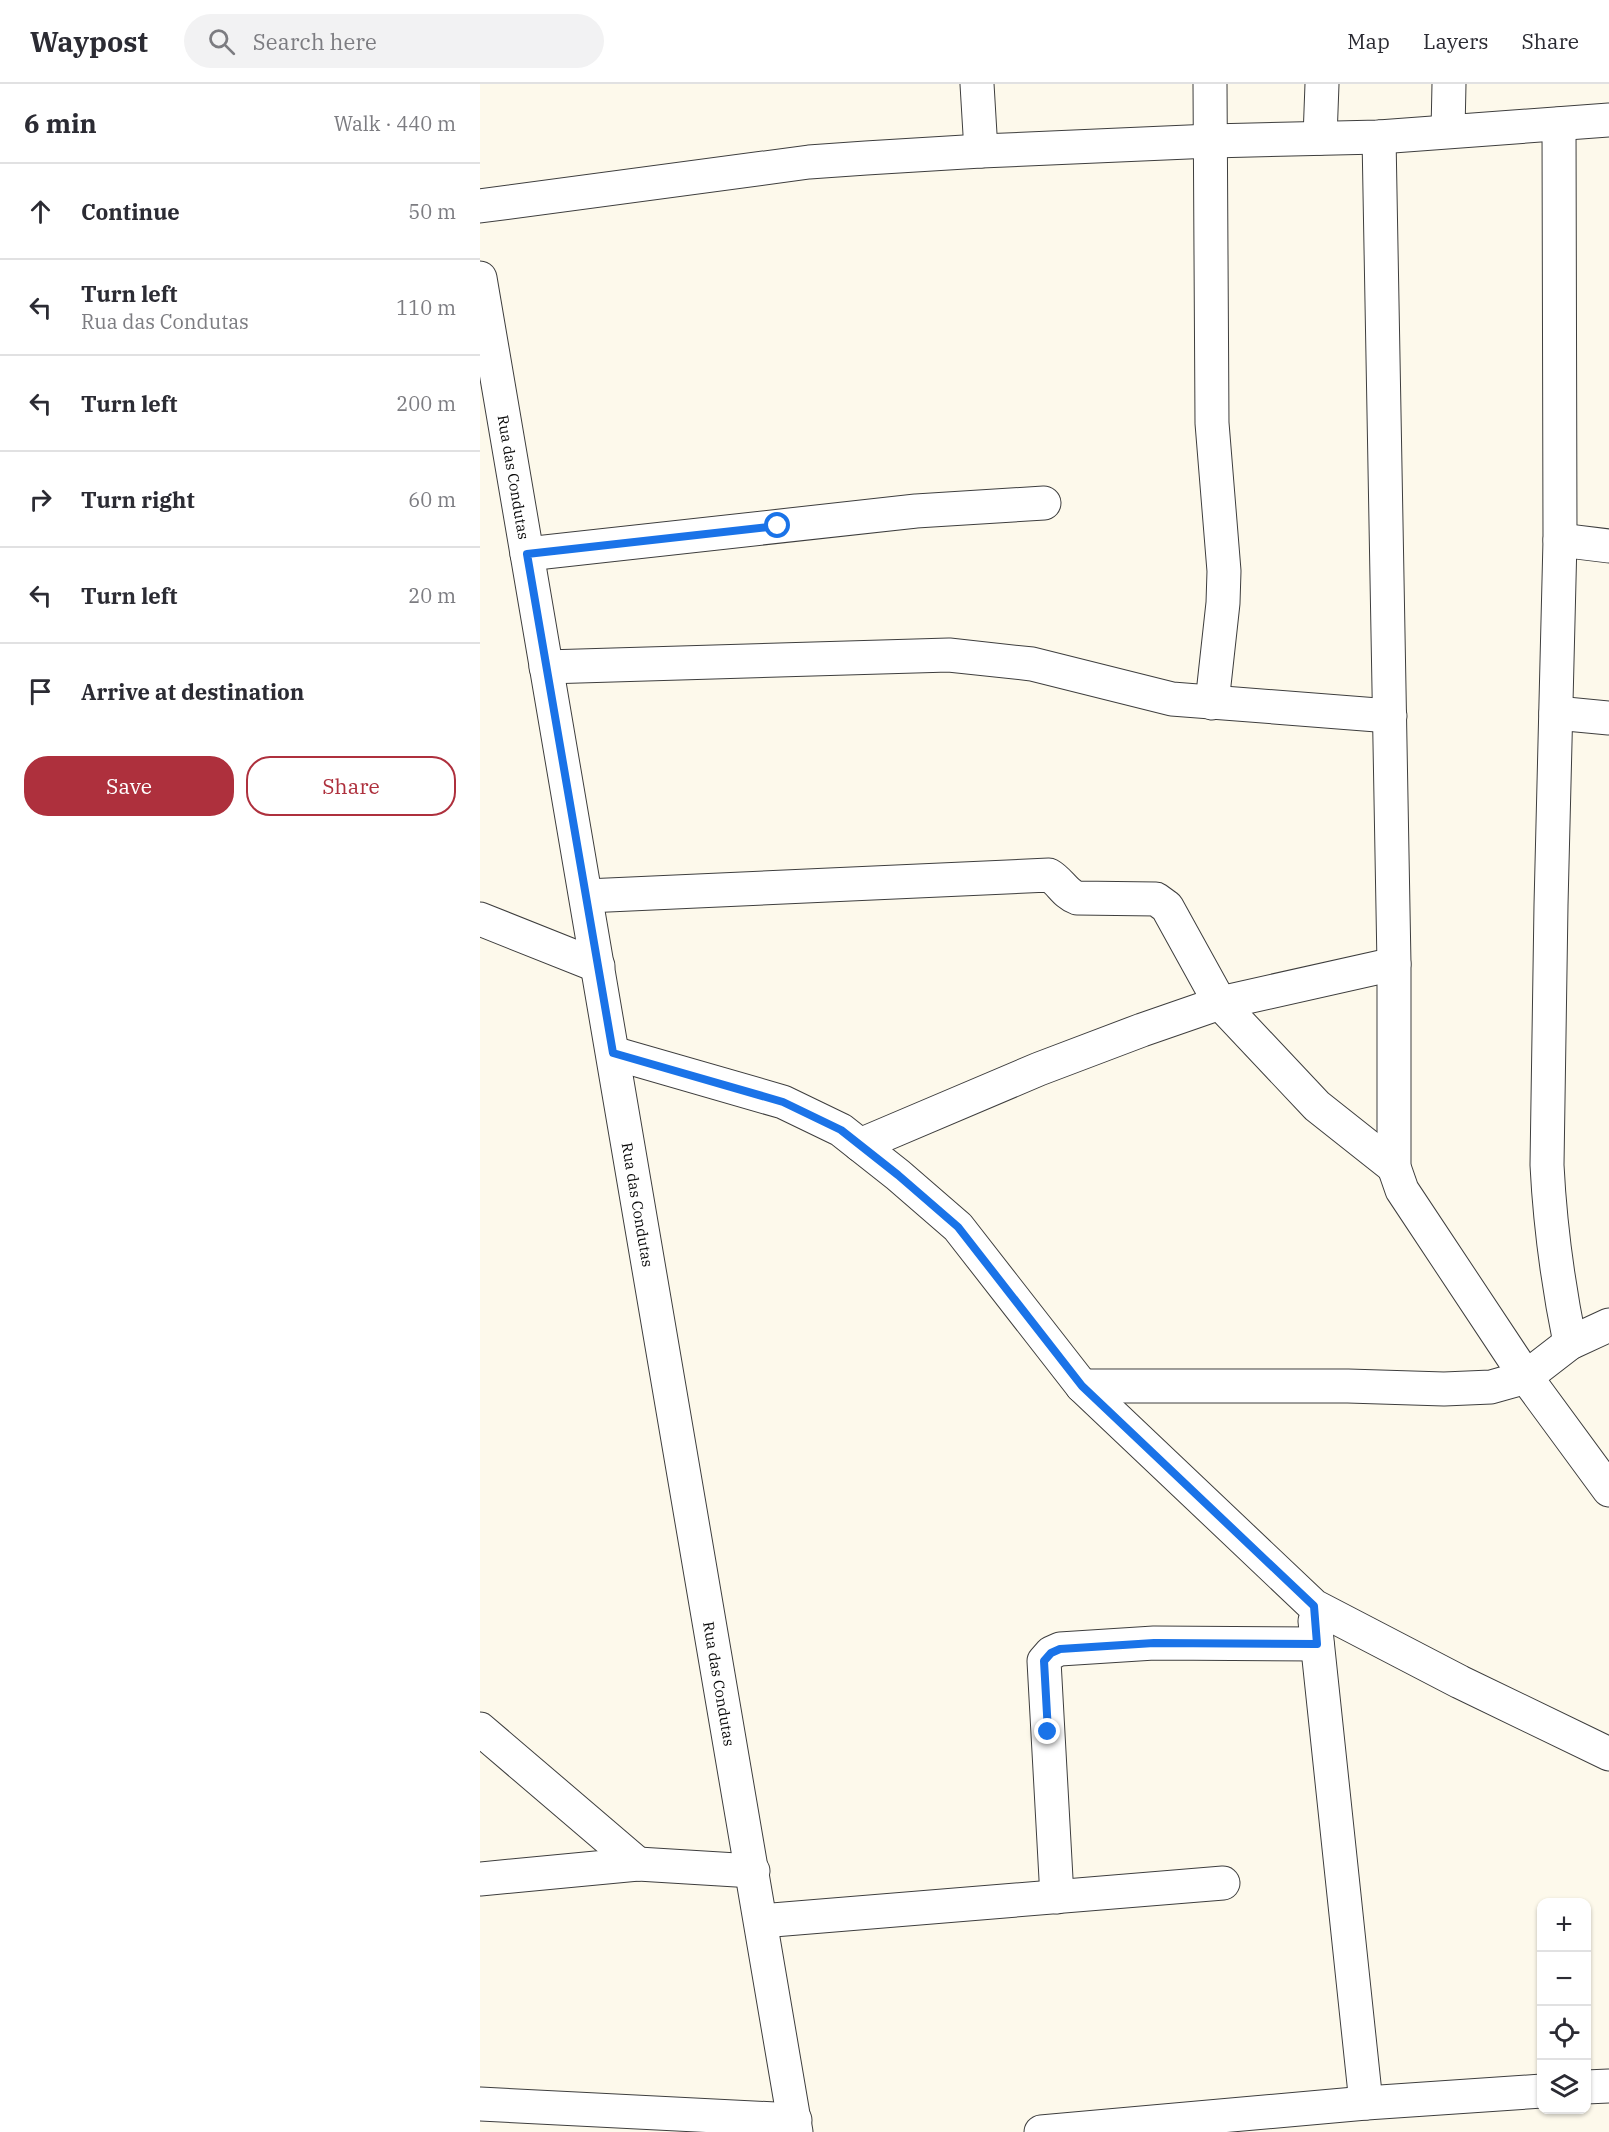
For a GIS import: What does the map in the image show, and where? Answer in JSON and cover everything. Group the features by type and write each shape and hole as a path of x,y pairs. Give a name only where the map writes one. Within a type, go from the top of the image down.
{"street":[{"path":"977,84 981,150"},
{"path":"1210,84 1212,423 1224,571 1223,603 1212,703"},
{"path":"1320,138 1322,84"},
{"path":"1448,130 1449,84"},
{"path":"480,206 809,162 981,150 1379,137 1448,130 1609,120"},
{"path":"1559,124 1560,540 1547,1165 1557,1281 1570,1343"},
{"path":"1379,137 1394,964 1394,1167 1402,1190 1526,1377 1609,1490"},
{"name":"Rua das Condutas","path":"480,278 795,2126"},
{"path":"527,554 916,511 1044,503"},
{"path":"1560,540 1609,546"},
{"path":"546,667 949,655 1032,664 1172,699 1390,716"},
{"path":"1556,713 1609,718"},
{"path":"586,896 1049,875 1077,898 1156,899 1162,902 1220,1003 1317,1106 1394,1167"},
{"path":"480,919 598,966"},
{"path":"860,1145 1039,1069 1220,1003 1394,964"},
{"path":"613,1053 783,1102 841,1130 958,1227 1082,1386 1314,1606 1460,1682 1609,1754"},
{"path":"1082,1386 1348,1386 1444,1389 1491,1387 1526,1377 1570,1343 1609,1325"},
{"path":"1314,1606 1366,2103"},
{"path":"1057,1897 1044,1661 1051,1653 1060,1649 1154,1643 1317,1644"},
{"path":"480,1729 638,1864"},
{"path":"480,1879 638,1864 753,1871"},
{"path":"761,1921 1223,1882"},
{"path":"1591,2087 1609,2086"},
{"path":"1041,2132 1366,2103 1537,2091"},
{"path":"480,2104 795,2126"}],"route":[{"path":"778,526 527,554 613,1053 783,1102 841,1130 958,1227 1082,1386 1314,1606 1317,1644 1154,1643 1060,1649 1051,1653 1044,1661 1048,1732"}]}
